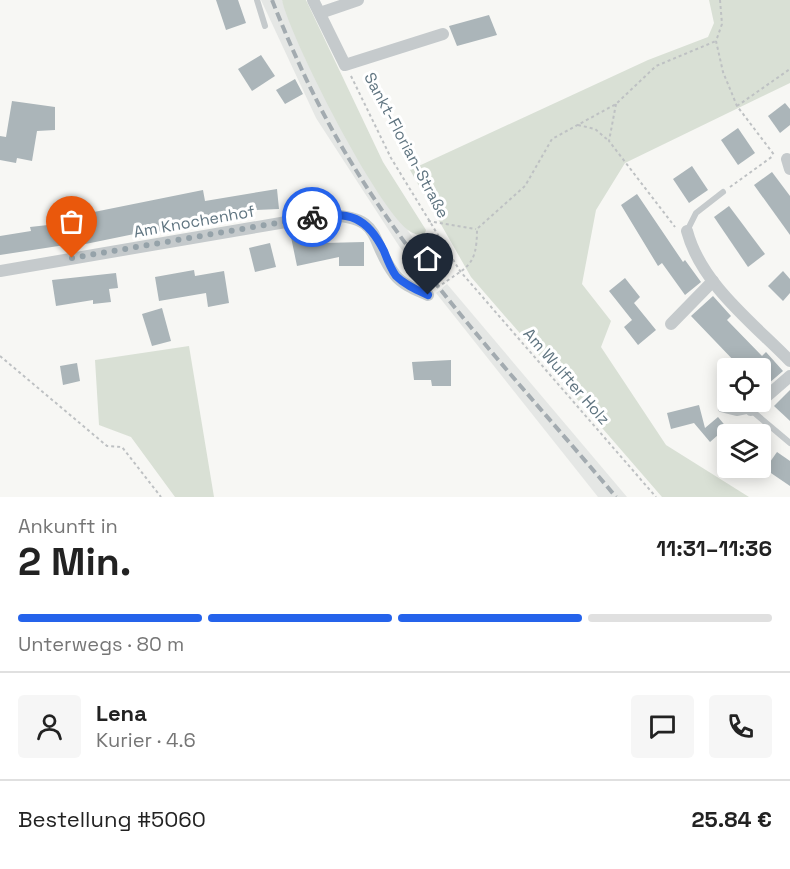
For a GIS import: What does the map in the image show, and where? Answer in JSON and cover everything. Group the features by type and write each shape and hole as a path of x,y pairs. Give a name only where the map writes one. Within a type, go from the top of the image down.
{"street":[{"name":"Sankt-Florian-Straße","path":"313,0 345,66 443,34"},
{"path":"320,13 358,0"},
{"name":"Am Knochenhof","path":"0,271 327,215 349,216 364,222 376,235 395,275 408,285 428,295"},
{"path":"687,231 693,253 713,281 790,361"},
{"path":"671,324 713,281"},
{"path":"771,393 790,376"}],"lane":[{"path":"257,0 265,26"},
{"path":"687,231 696,213 723,192"},
{"path":"753,412 790,443"}],"path":[{"path":"720,0 722,24 716,41 723,72 737,106 773,156 723,192"},
{"path":"428,295 469,267 477,251 477,229 525,186 552,139 616,104 656,66 716,41"},
{"name":"Sankt-Florian-Straße","path":"345,66 391,158 460,271"},
{"path":"737,106 790,69"},
{"path":"609,141 616,104"},
{"path":"578,125 595,129 609,141 673,226 687,231"},
{"path":"428,221 477,229"},
{"name":"Am Wulfter Holz","path":"460,271 656,497"},
{"path":"0,356 107,446 122,447 161,497"}],"shaded area":[{"path":"261,0 282,0 305,58 362,166 443,280 432,288 399,246 316,118"},
{"path":"282,0 306,0 383,162 426,230 424,236 411,232 397,219 359,161 318,86"},
{"path":"709,0 790,0 790,83 625,163 596,210 582,284 611,321 601,347 666,445 749,497 662,497 471,277 410,170 648,60 708,37 714,23"},
{"path":"447,284 627,497 598,497 436,293"},
{"path":"189,346 214,497 175,497 131,437 99,425 95,360"}],"building":[{"path":"216,0 238,0 246,23 226,30"},
{"path":"489,15 497,35 457,46 449,26"},
{"path":"261,55 275,76 252,91 238,69"},
{"path":"295,79 303,94 285,104 276,90"},
{"path":"12,101 55,107 55,130 37,131 32,161 17,158 16,163 0,160 0,136 6,137"},
{"path":"785,103 790,109 790,125 780,133 768,116"},
{"path":"738,128 755,153 738,165 721,140"},
{"path":"692,166 708,190 689,203 673,179"},
{"path":"772,172 790,196 790,235 754,185"},
{"path":"277,189 279,209 256,210 170,230 144,234 144,232 66,248 65,245 0,255 0,236 31,231 30,227 75,222 72,204 87,202 89,213 203,190 205,201"},
{"path":"637,194 683,262 685,260 701,282 685,295 662,263 658,266 621,205"},
{"path":"729,206 765,254 748,267 714,217"},
{"path":"322,231 324,243 364,242 364,266 339,266 339,257 297,266 291,237"},
{"path":"270,243 276,267 255,272 249,248"},
{"path":"194,270 195,276 224,271 229,303 208,307 206,293 159,301 155,277"},
{"path":"783,271 790,279 790,293 783,301 768,286"},
{"path":"116,273 118,288 109,289 111,302 93,304 93,300 56,306 52,280"},
{"path":"625,278 640,297 634,303 656,330 638,345 624,327 632,320 609,291"},
{"path":"713,296 731,316 727,320 762,356 766,352 783,371 771,381 771,358 731,358 691,316"},
{"path":"162,308 171,341 152,346 142,314"},
{"path":"451,360 451,386 432,386 431,380 414,380 412,362"},
{"path":"77,363 80,381 63,385 60,366"},
{"path":"790,390 790,421 774,406"},
{"path":"699,405 705,428 718,417 724,424 717,424 717,436 710,442 694,423 671,429 667,413"},
{"path":"777,452 790,461 790,486 771,473 771,460"}],"railway":[{"path":"272,0 299,64 320,106 342,147 383,211 445,295 616,497"}],"way so far":[{"path":"72,258 312,217"}],"route":[{"path":"312,217 349,216 364,222 376,235 395,275 408,285 428,295"}]}
